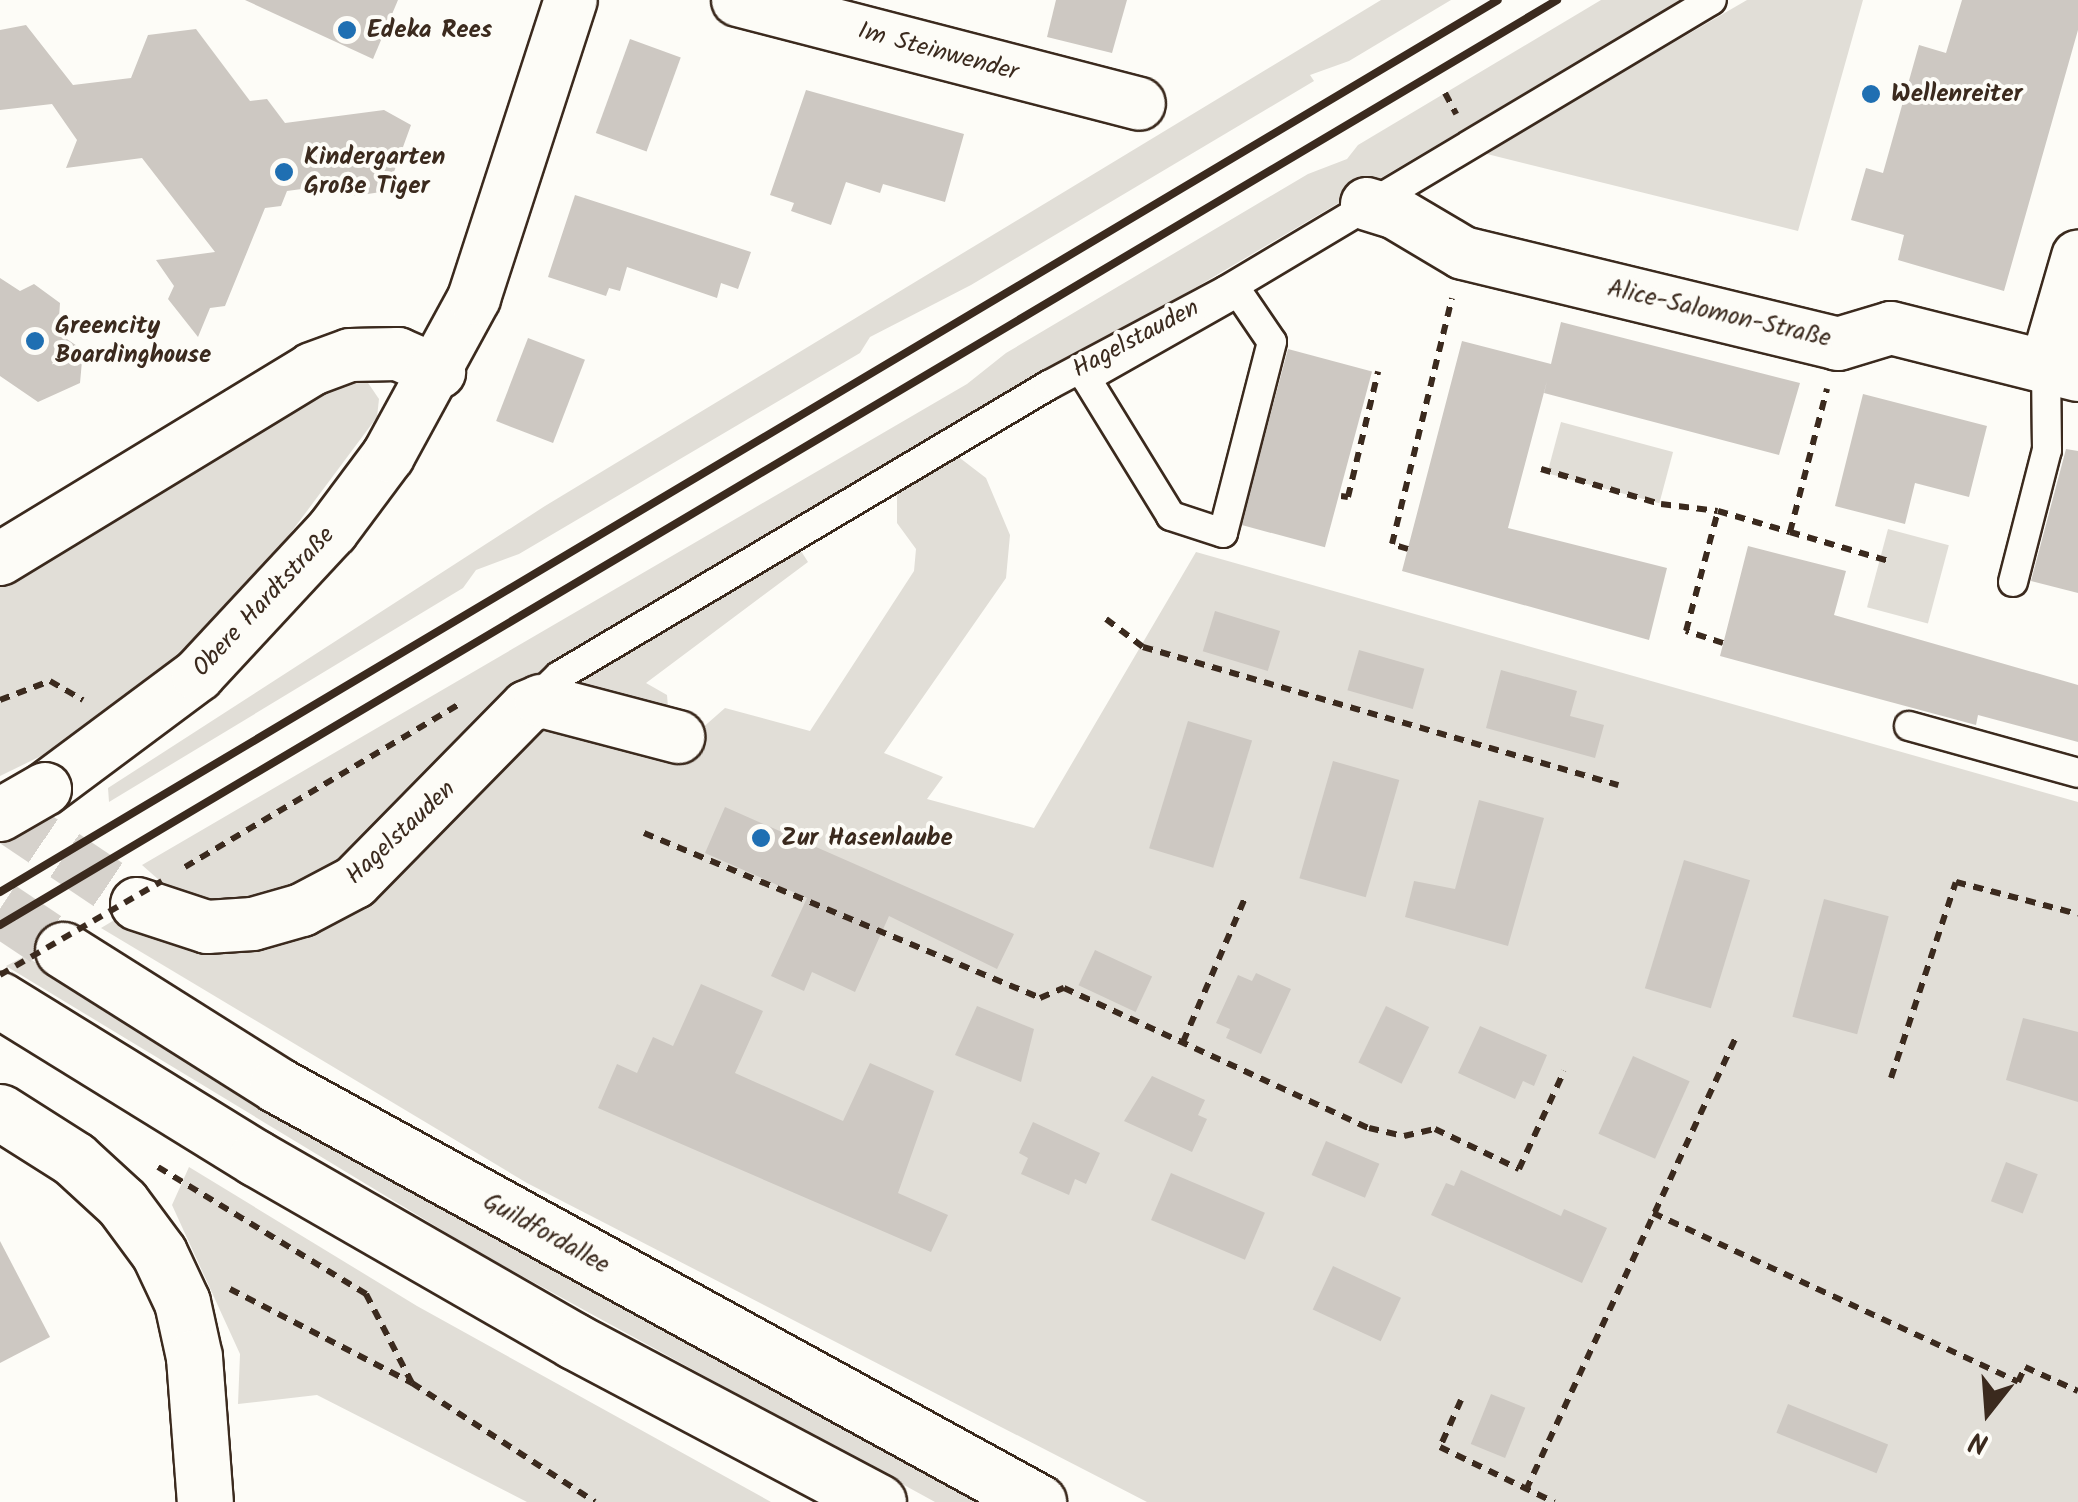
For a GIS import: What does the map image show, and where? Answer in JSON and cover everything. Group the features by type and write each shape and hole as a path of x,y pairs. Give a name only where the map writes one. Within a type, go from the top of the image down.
{"main road":[{"name":"Guildfordallee","path":"64,950 276,1085 1038,1502"},
{"path":"0,1000 256,1158 558,1331 878,1502"},
{"path":"0,1112 74,1159 122,1203 158,1253 182,1302 194,1357 205,1502"}],"street":[{"name":"Obere Hardtstraße","path":"0,816 118,740 256,619 377,471 439,372 504,217 570,0"},
{"name":"Im Steinwender","path":"738,0 1139,104"},
{"name":"Alice-Salomon-Straße","path":"1367,204 1394,212 1463,253 1838,344 1891,328 2062,371"},
{"path":"2062,371 2078,257"},
{"path":"0,559 312,369 350,355 398,354 439,372"},
{"path":"543,692 541,701 678,737"},
{"name":"Hagelstauden","path":"149,892 207,927 252,924 302,910 355,882 543,692"}],"lane":[{"name":"Hagelstauden","path":"543,692 1712,0"},
{"path":"1238,292 1272,342 1223,534 1171,516 1086,378 1238,292"},
{"path":"2012,582 2047,450 2062,371"},
{"path":"1909,726 2078,773"}],"path":[{"path":"1408,548 1392,544 1463,253"},
{"path":"1790,532 1838,344"},
{"path":"1340,496 1348,497 1378,375"},
{"path":"1541,469 1661,504 1718,511 1892,562"},
{"path":"1718,511 1686,631 1723,643"},
{"path":"1106,619 1143,647 1618,786"},
{"path":"0,700 50,681 72,688 87,704"},
{"path":"0,975 149,892 467,700"},
{"path":"644,833 1040,998 1064,988 1370,1128 1404,1136 1435,1130 1519,1169 1564,1071"},
{"path":"1891,1078 1956,882 2078,914"},
{"path":"1183,1042 1245,898"},
{"path":"1526,1490 1737,1035"},
{"path":"1653,1213 2018,1382 2025,1367 2078,1392"},
{"path":"273,1239 366,1294 412,1383"},
{"path":"224,1286 412,1383 595,1502"},
{"path":"1462,1400 1440,1447 1554,1502"}],"shaded area":[{"path":"1381,0 1451,0 1349,61 1310,75 1314,81 971,285 870,337 860,353 519,554 476,570 463,588 109,802 108,788 545,506"},
{"path":"1601,0 1682,0 787,529 808,562 646,683 667,695 669,719 700,730 725,708 810,731 914,571 916,549 897,523 897,493 956,455 986,478 1010,535 1006,578 884,753 943,777 927,799 1034,828 1196,552 2078,802 2078,1502 1147,1502 527,1183 101,928 168,888 142,865 967,384 1006,353 1308,174 1347,159 1358,145"},
{"path":"1747,0 1863,0 1798,231 1483,153"},
{"path":"364,377 379,399 377,417 219,629 123,716 0,776 0,584 330,379"},
{"path":"1561,422 1673,452 1659,503 1547,473"},
{"path":"1888,529 1949,545 1928,624 1867,607"},
{"path":"25,956 490,1236 976,1502 935,1502 480,1253 6,966"},
{"path":"189,1167 417,1306 771,1502 527,1502 317,1395 238,1404 240,1354 172,1205"}],"building":[{"name":"Edeka Rees","path":"245,0 398,0 373,59"},
{"path":"1056,0 1127,0 1112,53 1047,37"},
{"path":"1962,0 2078,0 2078,30 2004,291 1898,260 1904,235 1851,220 1866,168 1883,173 1919,45 1946,53"},
{"name":"Kindergarten Große Tiger","path":"26,25 73,85 131,78 148,35 196,29 250,101 267,99 285,123 384,110 411,125 387,191 355,196 346,183 287,191 281,206 265,208 225,306 210,308 198,337 168,299 174,286 156,260 215,252 142,158 66,168 77,140 52,104 0,110 0,30"},
{"path":"630,39 681,57 647,151 596,133"},
{"path":"806,90 964,134 945,202 883,184 880,193 846,182 831,225 791,211 794,203 770,195"},
{"path":"575,195 751,252 738,289 721,283 717,298 627,267 620,291 609,288 606,296 548,277"},
{"name":"Greencity Boardinghouse","path":"0,278 20,291 34,284 60,303 58,333 83,350 80,383 38,402 0,376"},
{"path":"1561,322 1800,383 1779,455 1544,393 1547,381 1508,528 1667,568 1649,640 1402,571 1462,341 1551,364"},
{"path":"528,338 585,360 553,443 496,421"},
{"path":"1288,349 1372,372 1325,547 1241,525"},
{"path":"1863,394 1987,426 1969,497 1915,483 1905,524 1835,506"},
{"path":"2066,449 2078,451 2078,593 2031,581"},
{"path":"1748,546 1846,571 1834,615 2078,685 2078,742 1978,715 1976,725 1720,656"},
{"path":"1215,611 1280,631 1268,671 1203,651"},
{"path":"1359,650 1424,669 1413,709 1347,690"},
{"path":"1501,670 1577,691 1570,716 1604,725 1595,758 1486,728"},
{"path":"1188,721 1252,741 1213,868 1149,848"},
{"path":"1333,761 1399,780 1366,897 1299,878"},
{"path":"1479,800 1544,818 1508,946 1405,917 1414,881 1455,889"},
{"path":"725,807 1014,934 997,969 889,916 855,992 812,972 804,991 771,976 807,898 705,853"},
{"path":"1684,860 1750,880 1711,1008 1645,988"},
{"path":"1824,899 1889,916 1857,1034 1792,1017"},
{"path":"1095,950 1152,977 1136,1012 1079,985"},
{"path":"1256,973 1291,989 1261,1054 1226,1038 1230,1029 1216,1023 1238,975 1252,981"},
{"path":"701,984 763,1011 735,1073 843,1121 870,1063 934,1091 898,1193 948,1215 931,1252 598,1108 617,1064 637,1073 653,1037 673,1046"},
{"path":"977,1006 1034,1029 1021,1082 955,1055"},
{"path":"1386,1006 1429,1027 1402,1084 1358,1063"},
{"path":"2023,1018 2078,1032 2078,1102 2006,1080"},
{"path":"1480,1026 1547,1055 1534,1086 1523,1081 1515,1099 1458,1073"},
{"path":"1633,1056 1690,1081 1655,1159 1598,1134"},
{"path":"1152,1076 1205,1100 1198,1115 1207,1119 1192,1152 1124,1121"},
{"path":"1033,1122 1100,1153 1086,1184 1075,1179 1069,1195 1021,1174 1028,1158 1019,1153"},
{"path":"1326,1141 1379,1164 1365,1198 1312,1175"},
{"path":"2006,1162 2038,1174 2023,1213 1991,1201"},
{"path":"1461,1170 1561,1216 1564,1209 1607,1228 1582,1283 1431,1215 1446,1183 1454,1186"},
{"path":"1171,1173 1265,1213 1245,1260 1151,1220"},
{"path":"0,1241 50,1337 0,1363"},
{"path":"1333,1266 1401,1298 1381,1341 1313,1310"},
{"path":"1491,1394 1525,1408 1505,1458 1471,1444"},
{"path":"1788,1404 1888,1444 1877,1473 1776,1433"}],"tunnel":[{"path":"0,812 137,904"},
{"path":"0,908 63,950"}],"railway":[{"path":"0,892 1498,0"},
{"path":"0,925 1557,0"}],"place":[{"name":"Edeka Rees","path":"347,30"},
{"name":"Wellenreiter","path":"1871,94"},
{"name":"Kindergarten Große Tiger","path":"284,172"},
{"name":"Greencity Boardinghouse","path":"35,341"},
{"name":"Zur Hasenlaube","path":"761,838"}]}
